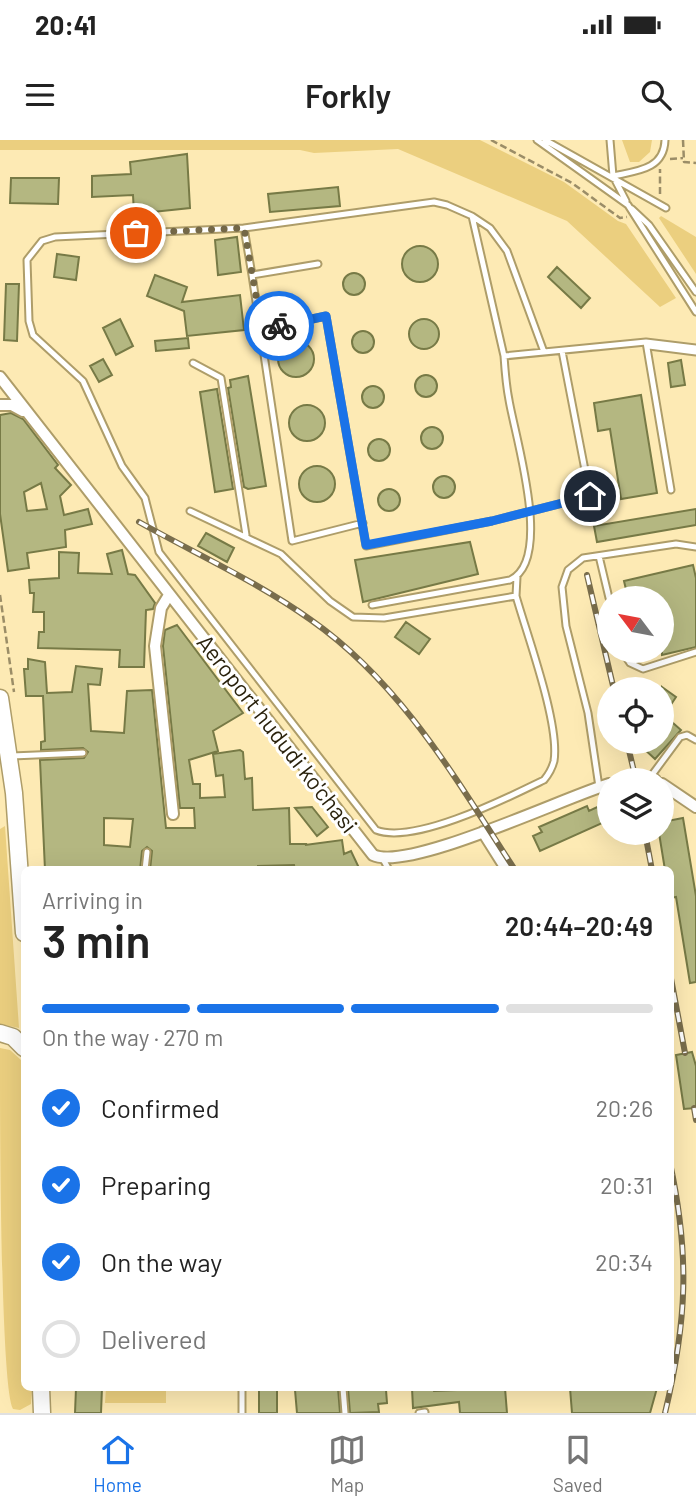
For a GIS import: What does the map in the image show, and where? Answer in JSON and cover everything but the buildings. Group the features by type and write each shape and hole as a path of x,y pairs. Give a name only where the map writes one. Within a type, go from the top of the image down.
{"main road":[{"path":"0,698 14,793 21,891"},
{"path":"0,818 14,793"},
{"path":"0,1033 13,1037 21,1045"},
{"path":"41,1391 41,1413"}],"street":[{"name":"Aeroport hududi ko'chasi","path":"0,377 365,848 383,859"},
{"path":"0,405 12,405 28,415"},
{"path":"169,595 161,608 155,646 173,814"},
{"path":"383,859 409,856 483,832 597,789"},
{"path":"674,792 696,807"},
{"path":"483,832 504,866"}],"lane":[{"path":"537,140 628,205 649,225 696,292"},
{"path":"545,140 666,208"},
{"path":"610,140 613,176 641,230 696,312"},
{"path":"613,176 651,167 662,155 665,140"},
{"path":"472,216 504,356 508,398 531,511 527,560 517,577 516,596 550,719 554,758 551,771 544,780 468,814 400,835 376,830 159,552 145,498 122,466 83,381 33,335 29,321 27,260 42,241 55,237 244,228 434,202 472,216 490,228 507,251 544,352"},
{"path":"244,228 262,330 292,541"},
{"path":"252,275 318,264"},
{"path":"262,330 326,316 366,545 590,496 562,351"},
{"path":"504,356 646,344 696,350"},
{"path":"646,344 671,490"},
{"path":"192,363 220,378 246,535"},
{"path":"190,511 246,535 281,554 330,601 352,617 384,618 516,596"},
{"path":"281,554 292,541 363,523"},
{"path":"600,768 566,626 562,587 568,570 583,558 676,544 696,547"},
{"path":"599,556 606,586"},
{"path":"372,605 517,577"},
{"path":"674,659 696,652"},
{"path":"630,663 643,669 662,663"},
{"path":"660,768 680,737 688,735 696,740"},
{"path":"9,757 83,753"},
{"path":"145,866 147,852"},
{"path":"383,859 387,866"},
{"path":"242,1391 242,1413"},
{"path":"343,1391 345,1413"},
{"path":"419,1413 425,1412"}],"path":[{"path":"491,140 572,183 620,218 634,217"},
{"path":"682,140 685,163 696,163"},
{"path":"657,203 660,169 670,159 683,158"}],"shaded area":[{"path":"0,140 480,140 564,182 626,224 676,298 660,307 567,221 398,149 314,153 300,150 0,150"},
{"path":"622,140 652,140 650,152 639,162 630,162"},
{"path":"661,216 696,237 696,274 659,218"},
{"path":"5,826 19,1028 0,1024 0,829"},
{"path":"0,1048 10,1050 21,1060 21,1391 32,1391 31,1404 20,1410 13,1409 9,1389 5,1350"},
{"path":"106,1391 166,1391 166,1403 105,1403"}],"railway":[{"path":"139,522 270,593 343,645 373,673 425,734 512,866"},
{"path":"587,575 611,677"},
{"path":"630,754 633,768"},
{"path":"647,845 651,866"},
{"path":"674,994 685,1053"},
{"path":"694,1108 696,1120"},
{"path":"674,1186 681,1228 683,1288 682,1318 674,1369"},
{"path":"665,1413 670,1391"}],"way so far":[{"path":"136,233 244,228 262,330 279,326"}],"route":[{"path":"279,326 326,316 366,545 492,521 590,496"}]}
